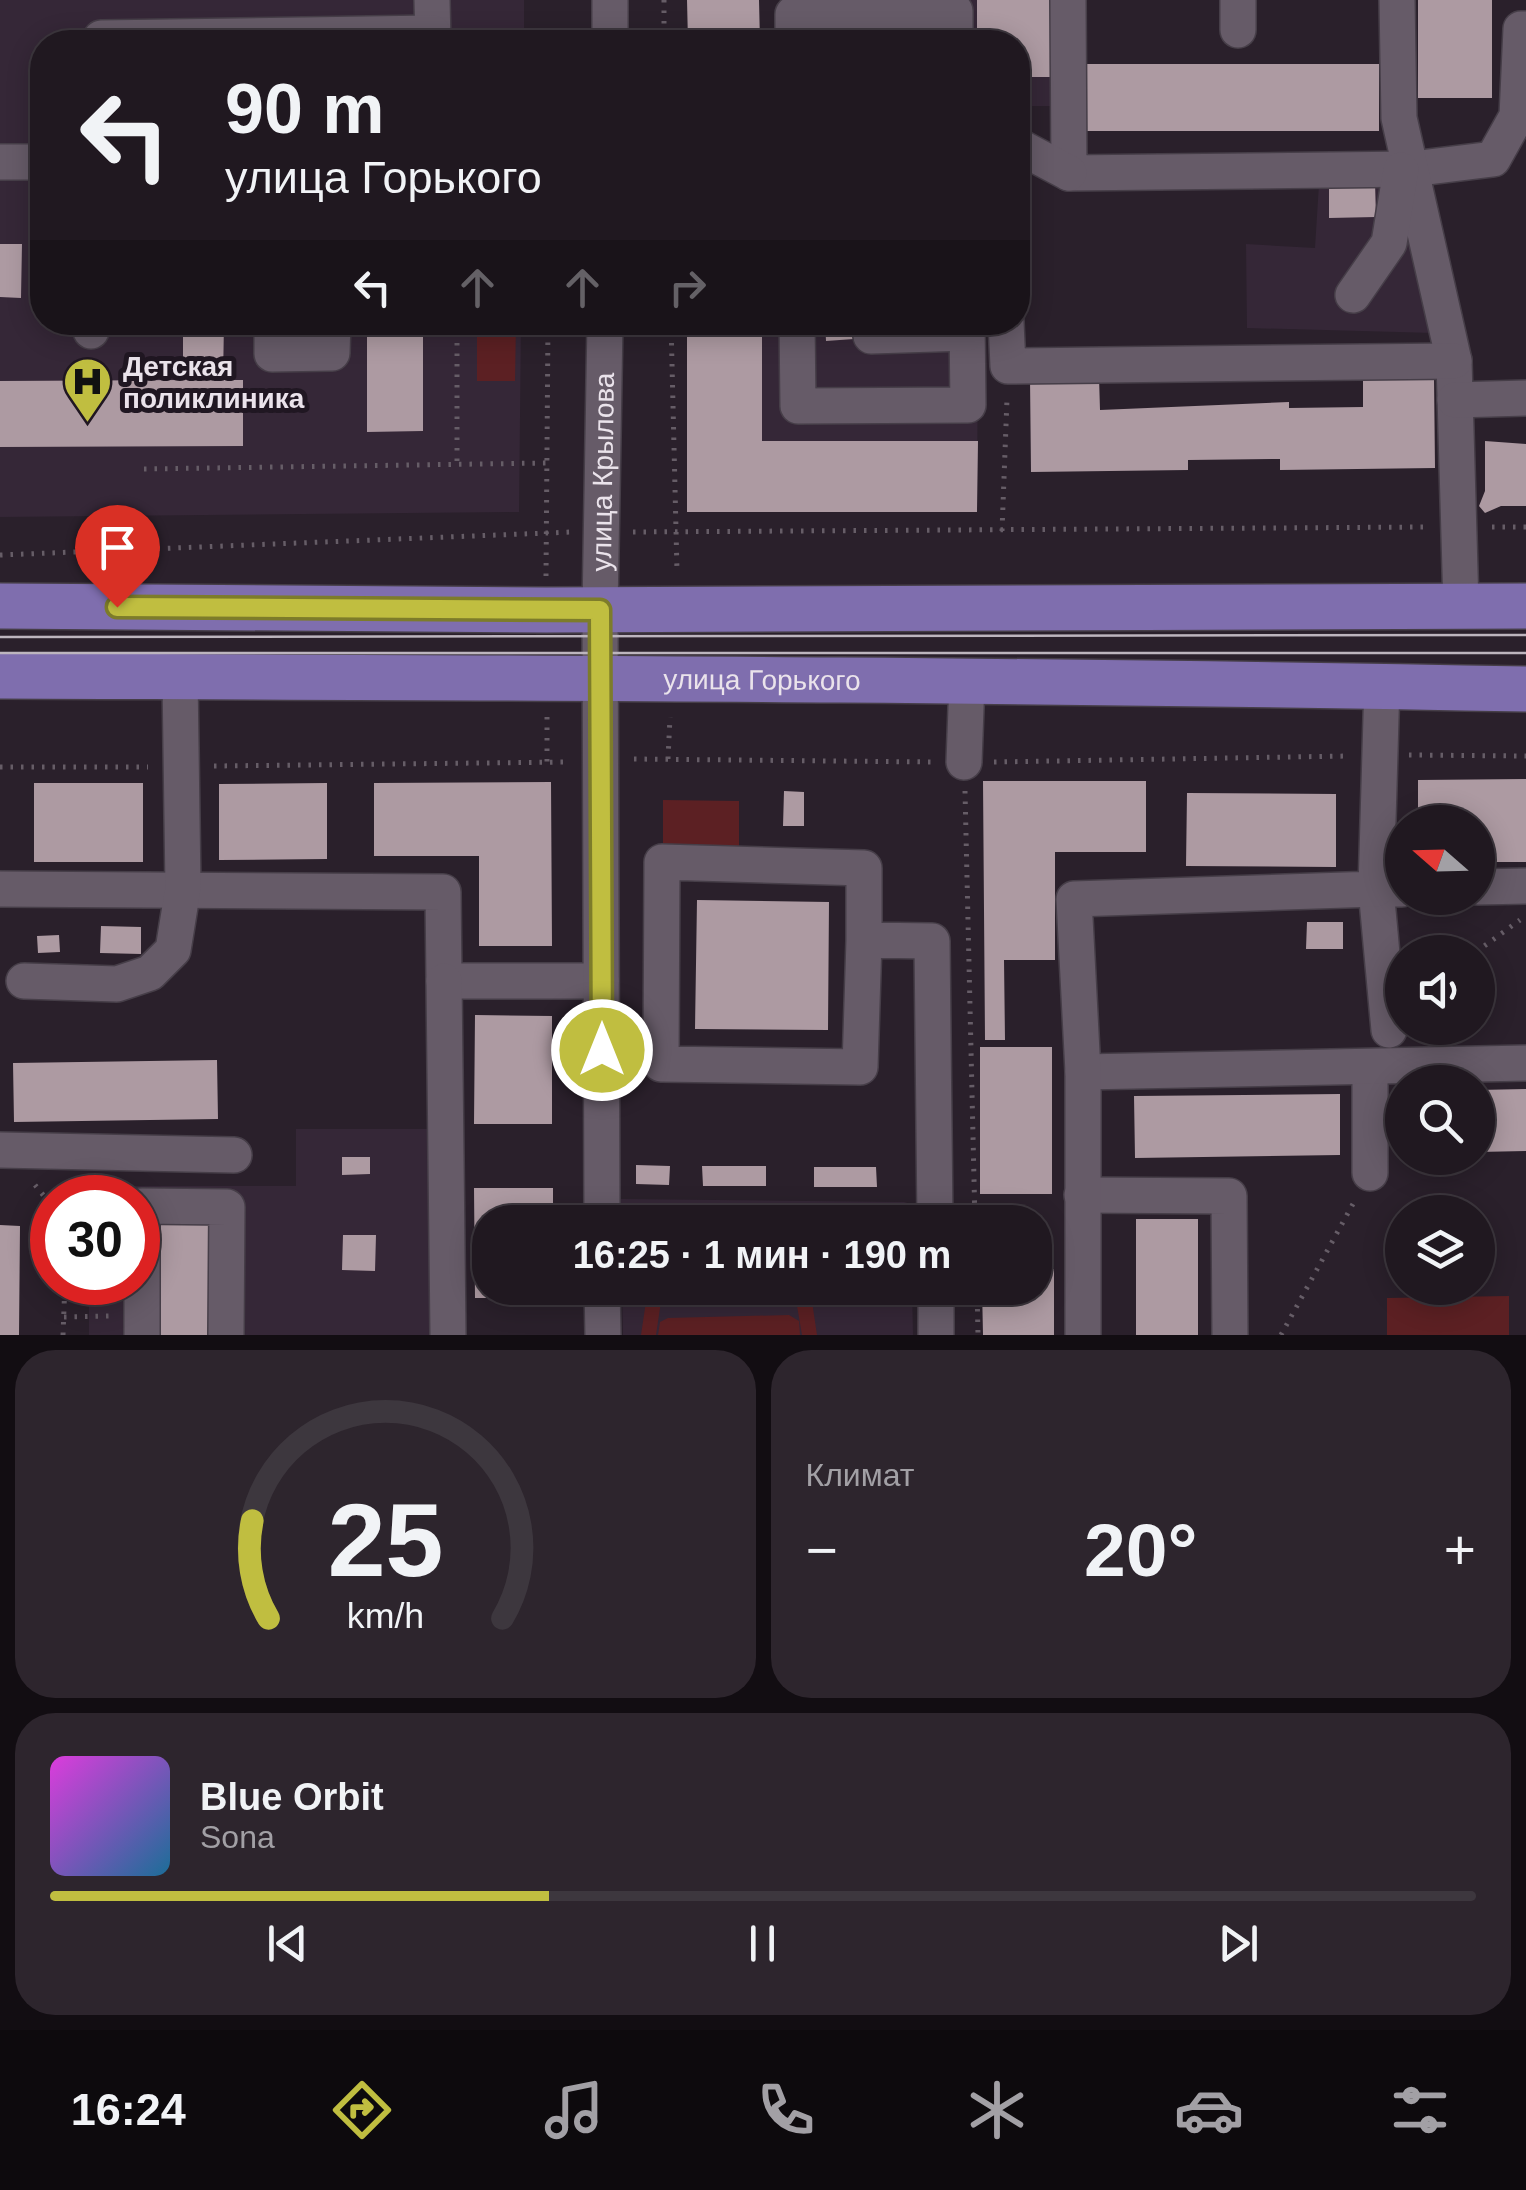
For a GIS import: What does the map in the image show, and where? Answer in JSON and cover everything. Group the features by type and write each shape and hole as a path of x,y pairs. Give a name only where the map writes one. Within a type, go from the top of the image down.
{"main road":[{"path":"0,606 675,610 1526,606"},
{"path":"982,681 999,607"},
{"name":"улица Горького","path":"0,676 672,677 1526,689"}],"street":[{"path":"610,0 610,30"},
{"path":"1068,0 1070,174"},
{"path":"1397,0 1399,118 1406,169 1454,361 1461,606"},
{"path":"793,30 793,14 955,10 955,30"},
{"path":"398,30 433,25"},
{"path":"1030,152 1070,174 1406,169 1492,159 1517,116 1520,29 1526,29"},
{"path":"0,162 30,162"},
{"path":"1353,295 1390,243 1406,169"},
{"path":"272,335 272,354 332,353 333,335"},
{"name":"улица Крылова","path":"602,1205 600,532 605,335"},
{"path":"797,335 798,406 968,405 967,335"},
{"path":"1007,335 1008,366 1454,361"},
{"path":"1454,400 1526,398"},
{"path":"24,981 117,984 150,973 173,950 183,888 180,676"},
{"path":"964,762 982,681"},
{"path":"1382,684 1379,755 1385,835"},
{"path":"662,862 864,868 864,940 860,1067 660,1064 662,862"},
{"path":"1495,887 1526,886"},
{"path":"0,889 443,892 448,1335"},
{"path":"1084,1335 1083,1072 1074,899 1385,889"},
{"path":"864,940 932,941 935,1205"},
{"path":"444,981 601,980"},
{"path":"1083,1072 1526,1064"},
{"path":"1370,1067 1370,1172"},
{"path":"0,1150 234,1155"},
{"path":"1082,1195 1229,1196 1230,1335"},
{"path":"142,1325 142,1206 227,1207 226,1335"},
{"path":"602,1305 602,1335"},
{"path":"936,1305 936,1335"}],"path":[{"path":"664,0 664,30"},
{"path":"456,335 457,464"},
{"path":"546,610 548,335"},
{"path":"671,335 678,533 675,610"},
{"path":"1002,530 1008,366"},
{"path":"144,469 546,463"},
{"path":"0,555 545,533 1526,526"},
{"path":"546,677 547,764"},
{"path":"668,758 672,677"},
{"path":"0,767 547,764 602,758 964,762 1526,756"},
{"path":"964,762 975,1205"},
{"path":"1495,938 1526,915"},
{"path":"1280,1335 1370,1172"},
{"path":"63,1335 64,1305"},
{"path":"977,1305 978,1335"},
{"path":"64,1316 142,1325"}],"shaded area":[{"path":"0,0 524,0 524,30 30,30 30,335 521,335 519,512 0,517"},
{"path":"860,0 1056,0 1055,106 1030,106 1030,30 860,30"},
{"path":"1411,175 1434,333 1247,328 1246,244 1315,248 1319,184"},
{"path":"477,335 516,335 515,381 477,381"},
{"path":"687,335 978,335 977,512 687,512"},
{"path":"663,800 739,801 739,847 663,847"},
{"path":"296,1129 440,1129 439,1335 89,1335 89,1305 160,1305 160,1186 296,1186"},
{"path":"621,1199 911,1204 911,1205 621,1205"},
{"path":"1495,1296 1509,1296 1509,1335 1387,1335 1387,1305 1495,1305"},
{"path":"622,1305 912,1305 913,1335 623,1335"},
{"path":"645,1305 660,1305 656,1335 641,1335"},
{"path":"797,1305 813,1305 817,1335 802,1335"},
{"path":"789,1315 799,1321 800,1335 658,1335 660,1322 668,1318"}],"building":[{"path":"687,0 759,0 760,30 688,30"},
{"path":"977,0 1050,0 1051,77 1030,77 1030,30 977,30"},
{"path":"1418,0 1492,0 1492,98 1418,98"},
{"path":"1078,64 1379,64 1379,131 1078,131"},
{"path":"1375,182 1376,217 1329,218 1329,183"},
{"path":"0,244 22,244 21,298 0,297"},
{"path":"183,335 224,335 223,380 243,380 243,446 0,447 0,381 183,380"},
{"path":"367,335 423,335 423,431 367,432"},
{"path":"687,335 762,335 762,441 978,441 977,512 687,512"},
{"path":"826,335 854,335 854,339 826,341"},
{"path":"1434,376 1435,468 1280,470 1280,459 1188,460 1188,470 1031,472 1030,378 1099,377 1100,410 1289,402 1289,408 1363,407 1363,377"},
{"path":"1485,441 1526,444 1526,506 1501,506 1485,513 1479,506 1485,491"},
{"path":"1526,779 1526,862 1495,862 1495,805 1418,805 1418,780"},
{"path":"983,781 1146,781 1146,852 1055,852 1055,960 1004,960 1005,1040 985,1040"},
{"path":"551,782 552,946 479,946 479,856 374,856 374,783"},
{"path":"34,783 143,783 143,862 34,862"},
{"path":"327,783 327,859 219,860 219,784"},
{"path":"784,791 804,792 804,826 783,826"},
{"path":"1187,793 1336,794 1336,867 1186,866"},
{"path":"697,900 829,902 828,1030 695,1029"},
{"path":"1307,922 1343,922 1343,949 1306,949"},
{"path":"101,926 141,927 141,954 100,953"},
{"path":"59,935 60,952 38,953 37,936"},
{"path":"475,1015 552,1016 552,1124 474,1124"},
{"path":"980,1047 1052,1047 1052,1194 980,1194"},
{"path":"217,1060 218,1119 14,1122 13,1063"},
{"path":"1526,1089 1526,1151 1495,1152 1495,1090"},
{"path":"1340,1094 1340,1155 1135,1158 1134,1096"},
{"path":"342,1157 370,1157 370,1174 342,1175"},
{"path":"636,1165 670,1166 669,1185 636,1184"},
{"path":"702,1166 766,1166 766,1186 703,1186"},
{"path":"814,1167 876,1167 877,1187 814,1187"},
{"path":"474,1188 553,1188 553,1205 474,1205"},
{"path":"160,1216 213,1216 213,1335 154,1335 154,1305 160,1305"},
{"path":"1136,1219 1198,1219 1198,1335 1136,1335"},
{"path":"0,1225 20,1226 19,1335 0,1335"},
{"path":"343,1235 376,1235 375,1271 342,1270"},
{"path":"1054,1269 1054,1335 983,1335 982,1305 1052,1305"}],"tram line":[{"path":"0,637 1526,635"},
{"path":"0,653 1526,653"}],"place":[{"name":"Детская поликлиника","path":"88,424"}],"route":[{"path":"117,607 600,610 602,1050"}]}
